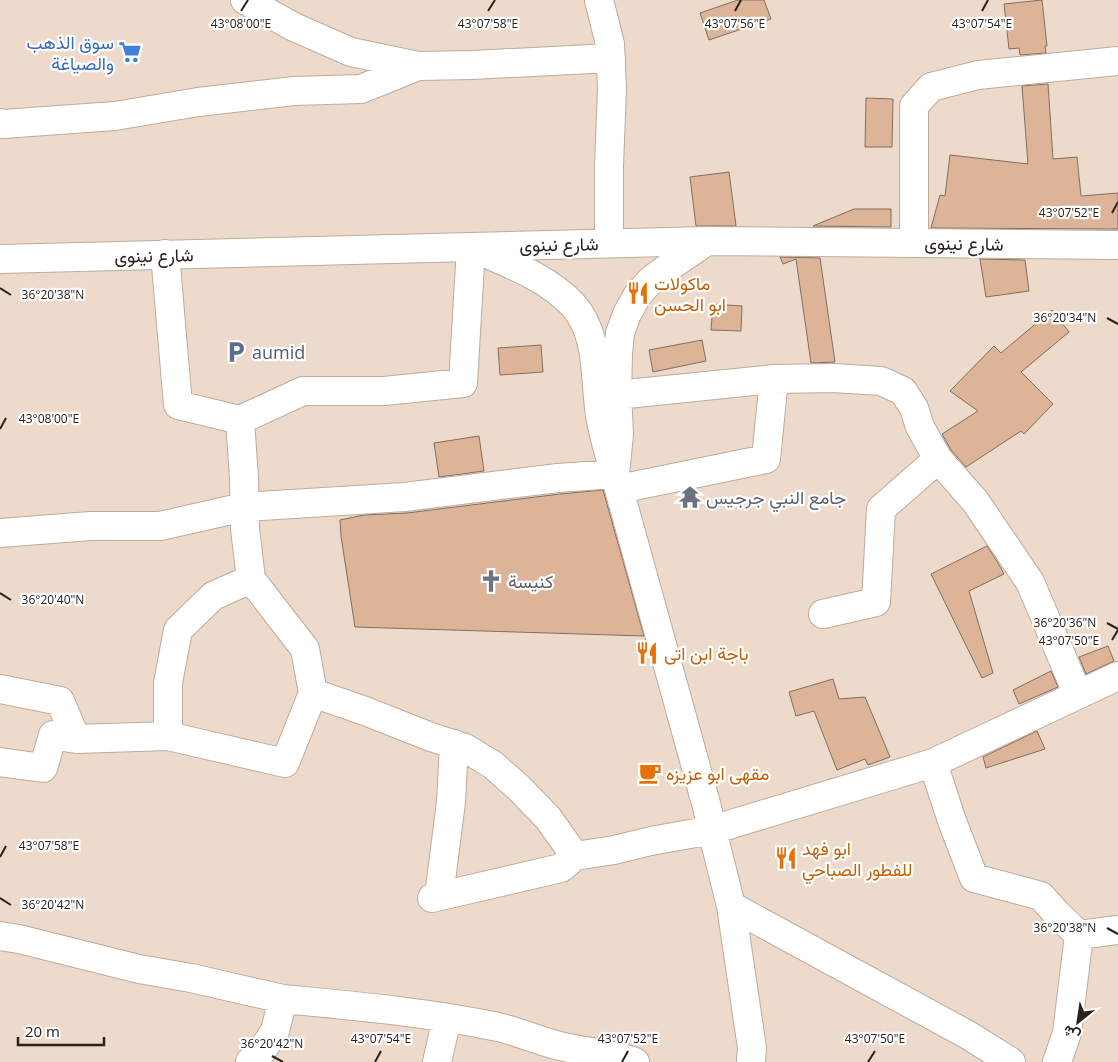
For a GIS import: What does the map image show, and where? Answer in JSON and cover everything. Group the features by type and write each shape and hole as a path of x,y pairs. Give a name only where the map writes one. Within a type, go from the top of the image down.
{"street":[{"path":"245,0 294,27 351,52 418,66 611,58"},
{"path":"599,0 610,44 611,58 609,243"},
{"path":"914,243 914,106 931,87 978,76 1118,61"},
{"path":"0,123 116,116 198,102 284,92 362,89 418,66"},
{"path":"617,481 619,434 616,395 618,353 620,333 627,314 637,296 650,281 707,241"},
{"name":"شارع نينوى","path":"0,258 707,241 1118,245"},
{"path":"165,254 178,404 240,420 303,391 384,391 463,383 471,247 528,273 560,294 573,306 583,320 590,336 594,353 600,415 609,454 707,807 731,906 752,1048 751,1062"},
{"path":"616,395 774,379 833,378 881,381 903,390 914,408 920,427 938,459 975,502 1030,582 1078,695"},
{"path":"0,533 90,526 160,526 244,507 405,497 558,478 617,481 766,459 774,379"},
{"path":"0,762 43,768 53,735 76,739 168,736 285,762 313,693 305,649 251,579 245,529 240,420"},
{"path":"822,614 876,602 881,508 938,459"},
{"path":"168,736 168,683 178,630 213,596 251,579"},
{"path":"454,744 451,802 436,897 561,868 575,856 614,850 651,840 712,830 933,763 1118,676"},
{"path":"0,689 60,702 76,739"},
{"path":"313,693 465,748 493,765 548,818 575,856"},
{"path":"933,763 952,821 974,878 1041,896 1079,935"},
{"path":"731,906 968,1035 1010,1062"},
{"path":"1079,935 1118,930"},
{"path":"1057,1062 1067,1033 1079,935"},
{"path":"0,936 139,969 191,978 283,999 369,1007 500,1028 559,1046 635,1062"},
{"path":"250,1062 257,1058 275,1032 283,999"},
{"path":"437,1062 447,1018"}],"building":[{"path":"738,0 764,0 771,19 709,40 700,13"},
{"path":"1042,0 1047,46 1045,46 1046,53 1020,55 1019,48 1009,49 1004,4"},
{"path":"1048,84 1053,159 1077,157 1081,196 1118,193 1118,229 931,228 940,195 945,196 950,155 1028,164 1022,86"},
{"path":"866,98 893,99 892,147 865,147"},
{"path":"729,172 736,226 696,226 690,177"},
{"path":"854,209 891,209 891,227 813,226"},
{"path":"780,257 820,258 835,362 811,363 796,259 783,264"},
{"path":"980,259 1025,260 1029,291 986,297"},
{"path":"713,304 742,306 741,331 711,330"},
{"path":"1052,310 1069,332 1021,372 1053,404 1024,434 1021,431 966,467 951,450 942,434 978,411 950,391 994,346 1001,353"},
{"path":"702,340 706,361 653,372 649,350"},
{"path":"541,345 543,372 500,375 498,348"},
{"path":"479,436 484,471 439,477 434,443"},
{"name":"كنيسة","path":"603,490 644,636 355,627 340,520 364,515 407,513"},
{"path":"987,546 1004,574 969,591 993,673 982,678 931,574"},
{"path":"1108,646 1114,661 1086,674 1079,657"},
{"path":"1051,671 1058,687 1019,704 1013,690"},
{"path":"833,679 839,699 865,697 890,757 868,765 865,759 837,770 814,711 796,716 789,692"},
{"path":"1037,731 1045,749 986,768 983,757"}],"place":[{"name":"سوق الذهب والصياغة","path":"130,52"},
{"name":"ماكولات ابو الحسن","path":"638,293"},
{"name":"aumid","path":"236,352"},
{"name":"جامع النبي جرجيس","path":"690,497"},
{"name":"كنيسة","path":"491,581"},
{"name":"باجة ابن اتى","path":"647,653"},
{"name":"مقهى ابو عزيزه","path":"650,773"},
{"name":"ابو فهد للفطور الصباحي","path":"786,858"}]}
